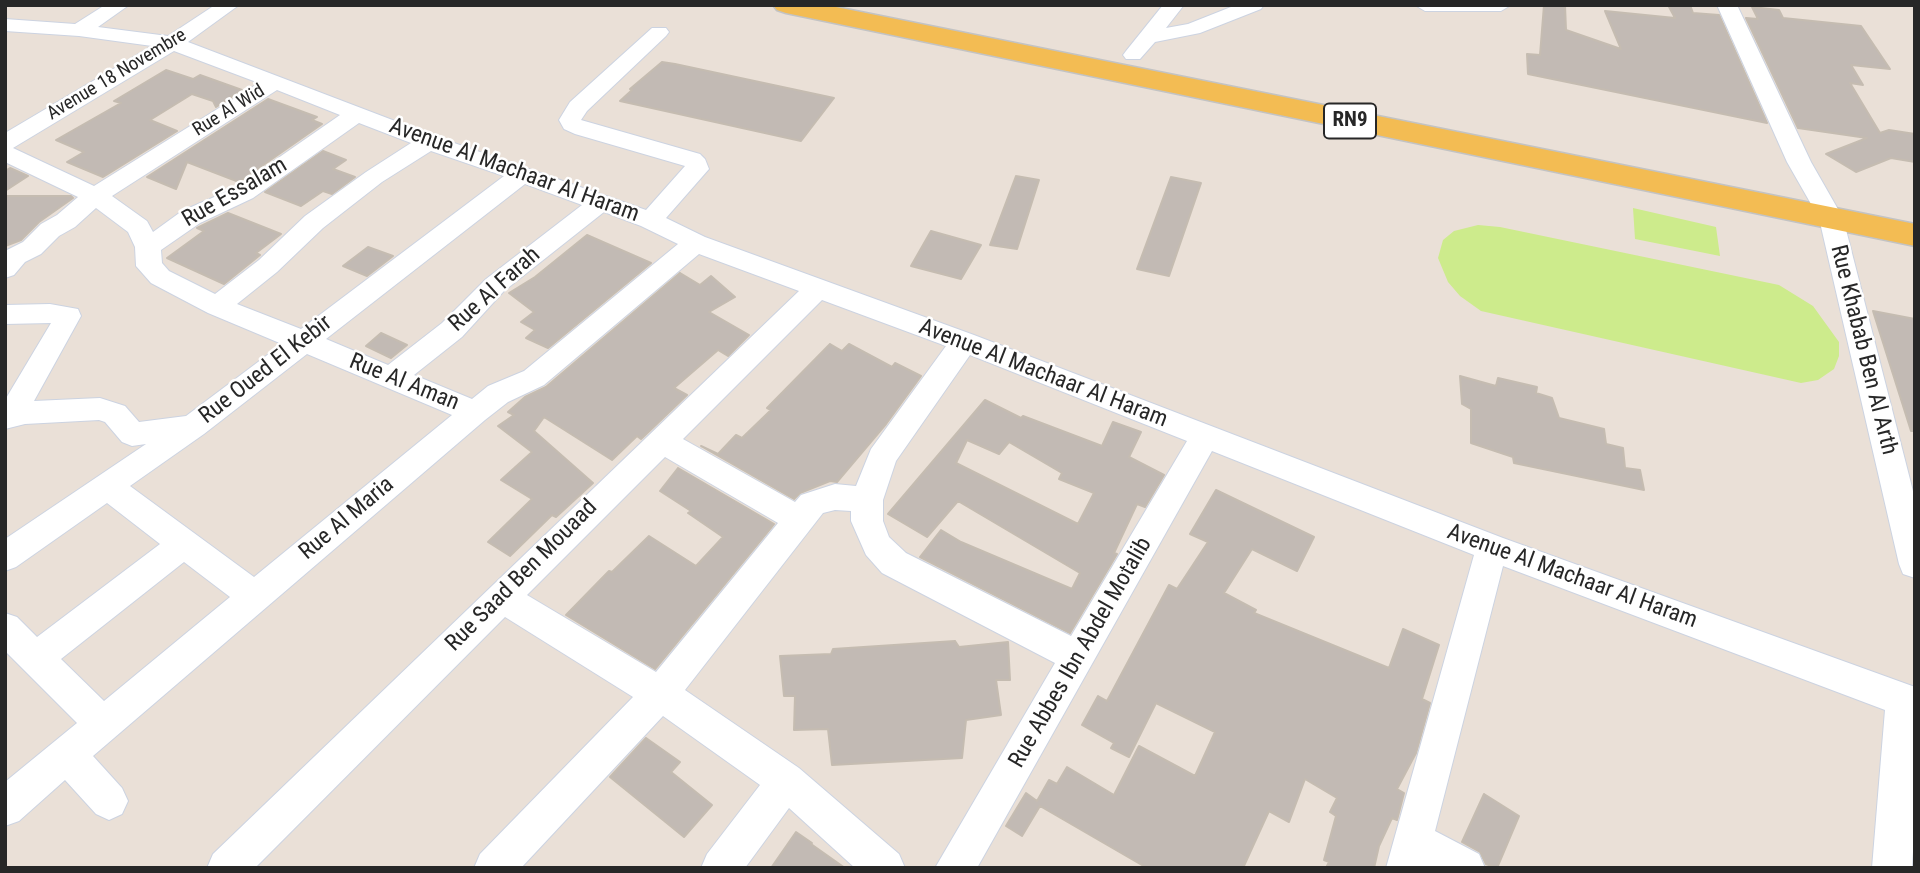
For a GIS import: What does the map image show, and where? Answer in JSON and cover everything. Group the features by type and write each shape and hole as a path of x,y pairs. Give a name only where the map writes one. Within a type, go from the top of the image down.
{"main road":[{"name":"RN9","path":"786,5 1915,235"},
{"name":"RN9","path":"884,5 1140,46 1915,211"}],"street":[{"path":"79,30 119,5"},
{"name":"Avenue 18 Novembre","path":"5,143 172,44 229,5"},
{"path":"1140,46 1174,5"},
{"path":"1140,46 1254,5"},
{"path":"1425,5 1501,5"},
{"name":"Rue Khabab Ben Al Arth","path":"1727,5 1814,191 1830,218 1915,564"},
{"name":"Avenue Al Machaar Al Haram","path":"7,26 79,30 172,44 211,57 429,142 650,220 696,243 964,342 1492,548 1909,702"},
{"path":"650,220 697,169 697,164 692,159 583,129 572,124 570,116 659,32"},
{"path":"134,65 174,57 211,57"},
{"name":"Rue Al Wid","path":"9,261 32,248 50,230 66,221 95,196 274,83"},
{"name":"Rue Essalam","path":"148,247 191,217 244,193 357,114"},
{"name":"Rue Al Wid","path":"184,139 207,152"},
{"path":"217,306 268,266 314,222 374,177 429,142"},
{"name":"Rue Al Aman","path":"5,153 95,196 138,227 148,247 149,266 155,273 217,306 475,412"},
{"name":"Rue Oued El Kebir","path":"5,557 194,426 521,175"},
{"name":"Rue Al Farah","path":"391,378 452,330 495,285 600,203"},
{"name":"Rue Al Maria","path":"5,807 475,412 498,394 534,378 696,243"},
{"name":"Rue Saad Ben Mouaad","path":"228,868 818,287"},
{"path":"5,315 50,313 68,316 8,418"},
{"path":"964,342 882,457 867,500 867,521 877,545 894,563 1079,658"},
{"path":"8,418 25,413 100,409 115,414 132,434 194,426"},
{"name":"Rue Abbes Ibn Abdel Motalib","path":"955,868 1205,437"},
{"path":"661,440 798,519"},
{"path":"108,487 254,596"},
{"path":"494,868 660,694 812,504 825,498 867,500"},
{"path":"5,534 47,529"},
{"path":"36,658 184,544"},
{"path":"1465,868 1410,854 1492,548"},
{"path":"501,597 660,694 786,780 886,868"},
{"path":"5,628 102,724"},
{"path":"1892,868 1909,702"},
{"path":"66,754 109,801"},
{"path":"721,868 786,780"}],"green space":[{"path":"1633,208 1716,227 1720,256 1635,239"},
{"path":"1478,225 1500,227 1779,285 1813,306 1839,342 1839,356 1834,369 1818,380 1801,383 1481,311 1460,296 1448,282 1438,258 1443,240 1454,231"}],"building":[{"path":"1544,5 1565,5 1566,30 1621,49 1605,11 1675,18 1668,5 1690,5 1693,13 1719,15 1767,123 1528,74 1527,54 1540,55"},
{"path":"1752,7 1779,10 1783,18 1861,26 1890,69 1851,65 1863,85 1850,83 1880,133 1889,130 1915,134 1915,162 1891,158 1856,172 1826,154 1867,138 1798,128 1746,18 1758,19"},
{"path":"662,62 834,98 801,141 620,101"},
{"path":"166,70 193,79 200,75 242,90 216,107 213,101 192,94 150,120 177,131 103,177 67,162 84,152 56,140 121,103 114,101"},
{"path":"268,99 317,117 312,120 322,124 239,182 187,162 176,189 147,177"},
{"path":"323,151 346,160 333,169 355,177 332,194 323,191 301,206 265,192"},
{"path":"10,168 28,176 5,191 5,171"},
{"path":"1016,176 1039,180 1017,249 990,245"},
{"path":"1171,177 1201,183 1169,276 1137,269"},
{"path":"5,196 73,198 39,222 21,240 5,246"},
{"path":"228,213 281,234 256,253 260,255 224,284 167,258 204,231 197,228"},
{"path":"931,231 981,245 961,279 911,266"},
{"path":"587,235 651,263 548,348 526,338 535,330 521,322 534,312 509,293 535,277"},
{"path":"368,247 393,256 367,276 343,266"},
{"path":"680,273 700,285 711,276 735,297 709,312 749,335 728,356 718,350 674,388 687,395 641,439 637,436 612,460 544,417 534,431 593,483 556,517 552,515 510,556 488,542 532,499 501,480 532,452 498,426 514,415 508,412 525,397 546,387"},
{"path":"1873,311 1915,319 1915,431 1911,431"},
{"path":"381,333 407,345 391,358 366,346"},
{"path":"830,344 842,351 849,344 892,367 895,363 921,376 886,424 837,482 830,481 800,493 794,499 701,446 718,454 736,435 742,438 771,410 767,408"},
{"path":"1460,376 1496,386 1498,378 1537,387 1536,393 1552,398 1559,418 1604,429 1606,444 1623,448 1625,468 1640,470 1644,490 1514,463 1513,457 1471,443 1471,409 1462,404"},
{"path":"985,400 1021,418 1023,416 1102,446 1113,422 1141,432 1129,457 1164,475 1145,507 1137,504 1114,553 1117,554 1070,633 920,557 941,530 961,542 1072,589 1080,573 958,501 927,537 888,514","holes":["967,440 999,454 1009,442 1062,473 1059,479 1094,493 1078,524 956,463"]},
{"path":"678,468 774,524 655,669 566,615 609,571 612,572 649,536 696,566 723,537 688,513 691,511 660,491"},
{"path":"1216,490 1314,537 1297,571 1252,549 1224,593 1256,610 1254,613 1389,668 1403,629 1439,645 1422,699 1430,703 1416,753 1397,789 1404,793 1397,820 1392,818 1379,846 1374,868 1326,868 1329,862 1324,860 1336,816 1330,812 1337,798 1305,779 1289,822 1269,811 1243,868 1147,868 1040,806 1022,836 1006,826 1026,793 1037,801 1049,780 1057,784 1067,767 1114,795 1139,746 1195,776 1215,732 1156,703 1129,757 1111,748 1114,743 1082,725 1098,696 1107,701 1169,585 1177,589 1208,542 1190,534"},
{"path":"955,641 959,647 1008,642 1010,680 996,680 1001,715 966,720 962,758 832,765 828,729 794,730 795,696 784,696 780,656 831,654 833,649"},
{"path":"646,738 680,762 671,772 712,805 684,837 610,777"},
{"path":"1484,794 1519,816 1497,868 1486,864 1480,852 1462,842"},
{"path":"796,832 811,844 845,868 771,868"}]}
